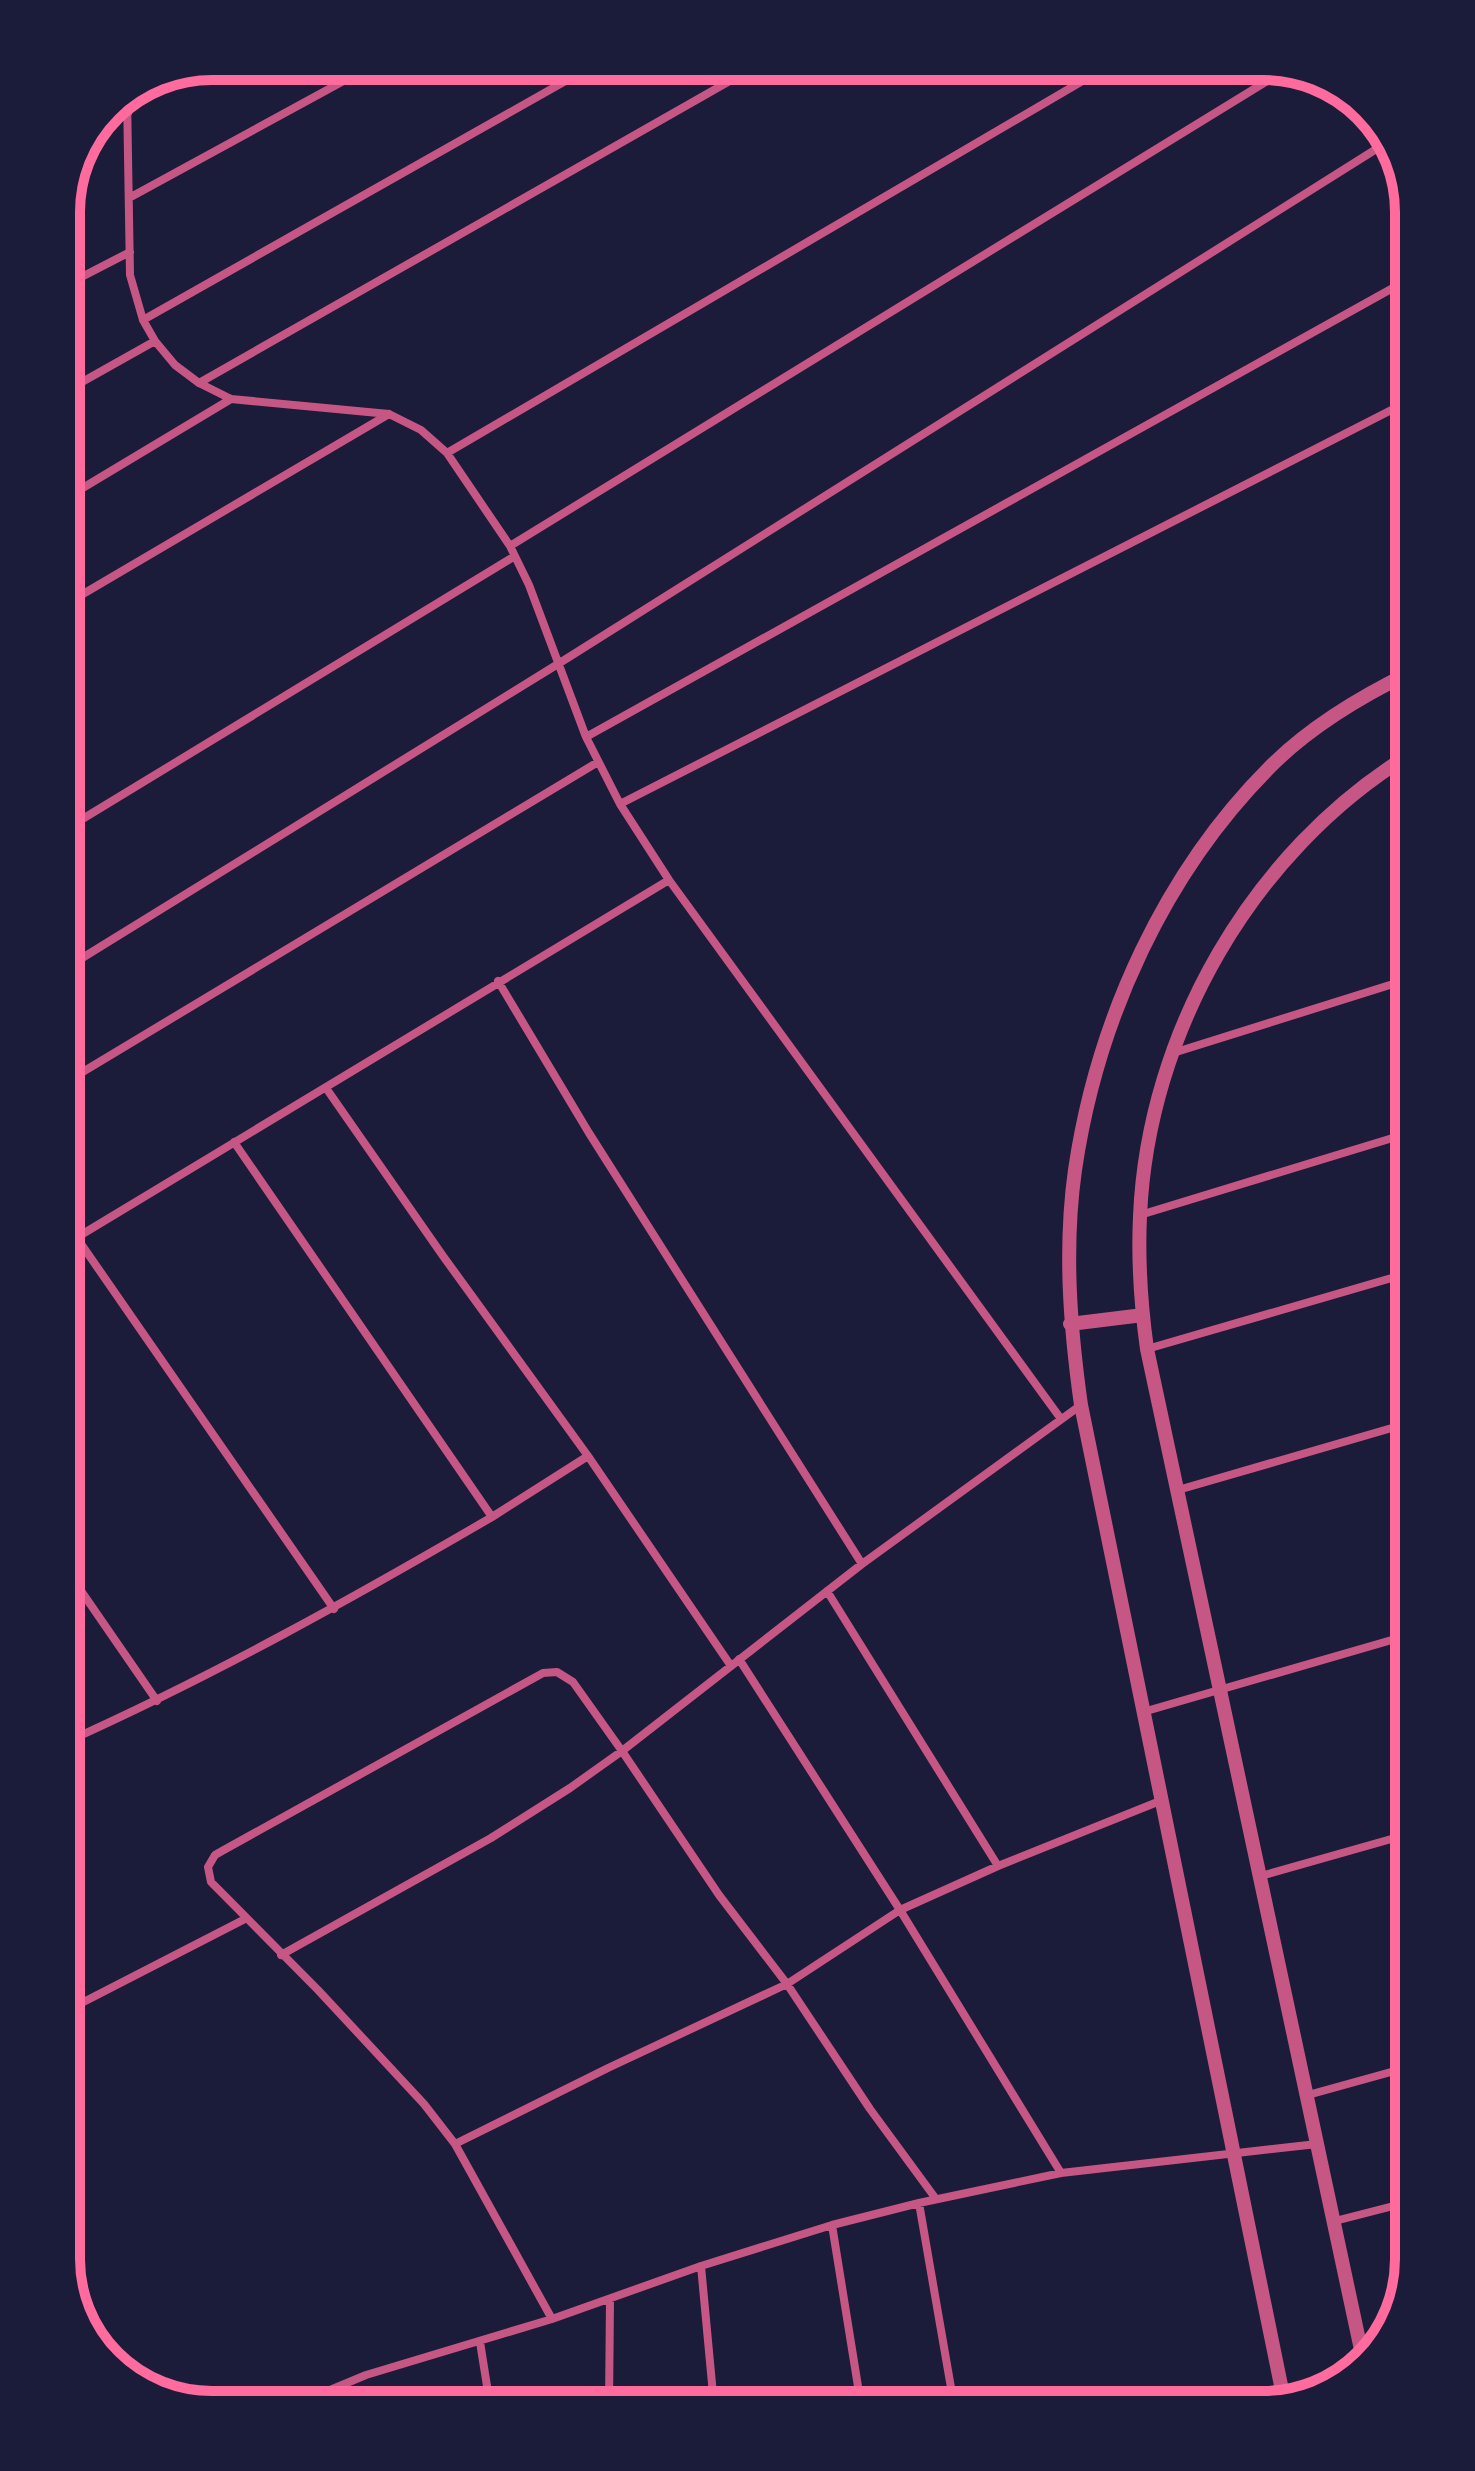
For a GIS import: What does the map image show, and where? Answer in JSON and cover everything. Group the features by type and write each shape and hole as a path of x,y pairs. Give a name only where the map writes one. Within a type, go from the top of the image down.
{"street":[{"path":"129,198 345,80"},
{"path":"143,320 567,80"},
{"path":"199,383 731,80"},
{"path":"447,453 1084,80"},
{"path":"510,546 1269,80"},
{"path":"123,116 128,113 130,275 143,320 155,341 175,365 199,383 231,399 389,414 421,430 447,453 515,556 529,585 586,737 620,804 669,880 1061,1419"},
{"path":"80,959 558,664 1378,148"},
{"path":"80,278 130,252"},
{"path":"586,737 1395,287"},
{"path":"80,383 155,341"},
{"path":"80,490 231,399"},
{"path":"620,804 1395,408"},
{"path":"80,596 389,414"},
{"path":"80,820 515,556"},
{"path":"1282,2389 1081,1405 1070,1324 1071,1215 1075,1171 1089,1097 1108,1034 1130,976 1154,926 1195,857 1229,812 1274,763 1313,730 1362,696 1395,680"},
{"path":"80,1074 598,762"},
{"path":"1361,2347 1147,1349 1140,1216 1150,1133 1172,1053 1195,997 1224,944 1258,894 1297,848 1340,806 1395,764"},
{"path":"80,1236 669,880"},
{"path":"498,981 628,1197 862,1564"},
{"path":"1172,1053 1395,983"},
{"path":"326,1088 588,1456 731,1666"},
{"path":"1140,1216 1395,1137"},
{"path":"234,1142 492,1517"},
{"path":"80,1242 334,1609"},
{"path":"1147,1349 1395,1277"},
{"path":"1070,1324 1143,1315"},
{"path":"281,1955 491,1838 622,1751 862,1564 1081,1405"},
{"path":"1178,1490 1395,1427"},
{"path":"80,1736 157,1701 334,1609 492,1517 588,1456"},
{"path":"80,1589 157,1701"},
{"path":"827,1591 998,1866"},
{"path":"1142,1712 1395,1639"},
{"path":"739,1659 900,1910 1061,2173"},
{"path":"552,2319 455,2144 398,2075 211,1882 208,1867 215,1855 536,1676 549,1672 564,1675 573,1682 719,1895 787,1984 870,2109 936,2199"},
{"path":"455,2144 787,1984 900,1910 998,1866 1160,1801"},
{"path":"1261,1876 1395,1838"},
{"path":"80,2004 245,1919"},
{"path":"1308,2095 1395,2071"},
{"path":"329,2391 380,2371 552,2319 701,2266 832,2225 919,2203 1061,2173 1318,2144"},
{"path":"919,2203 952,2391"},
{"path":"1335,2221 1395,2206"},
{"path":"832,2225 859,2391"},
{"path":"701,2266 713,2391"},
{"path":"609,2391 610,2299"},
{"path":"480,2342 488,2391"}]}
